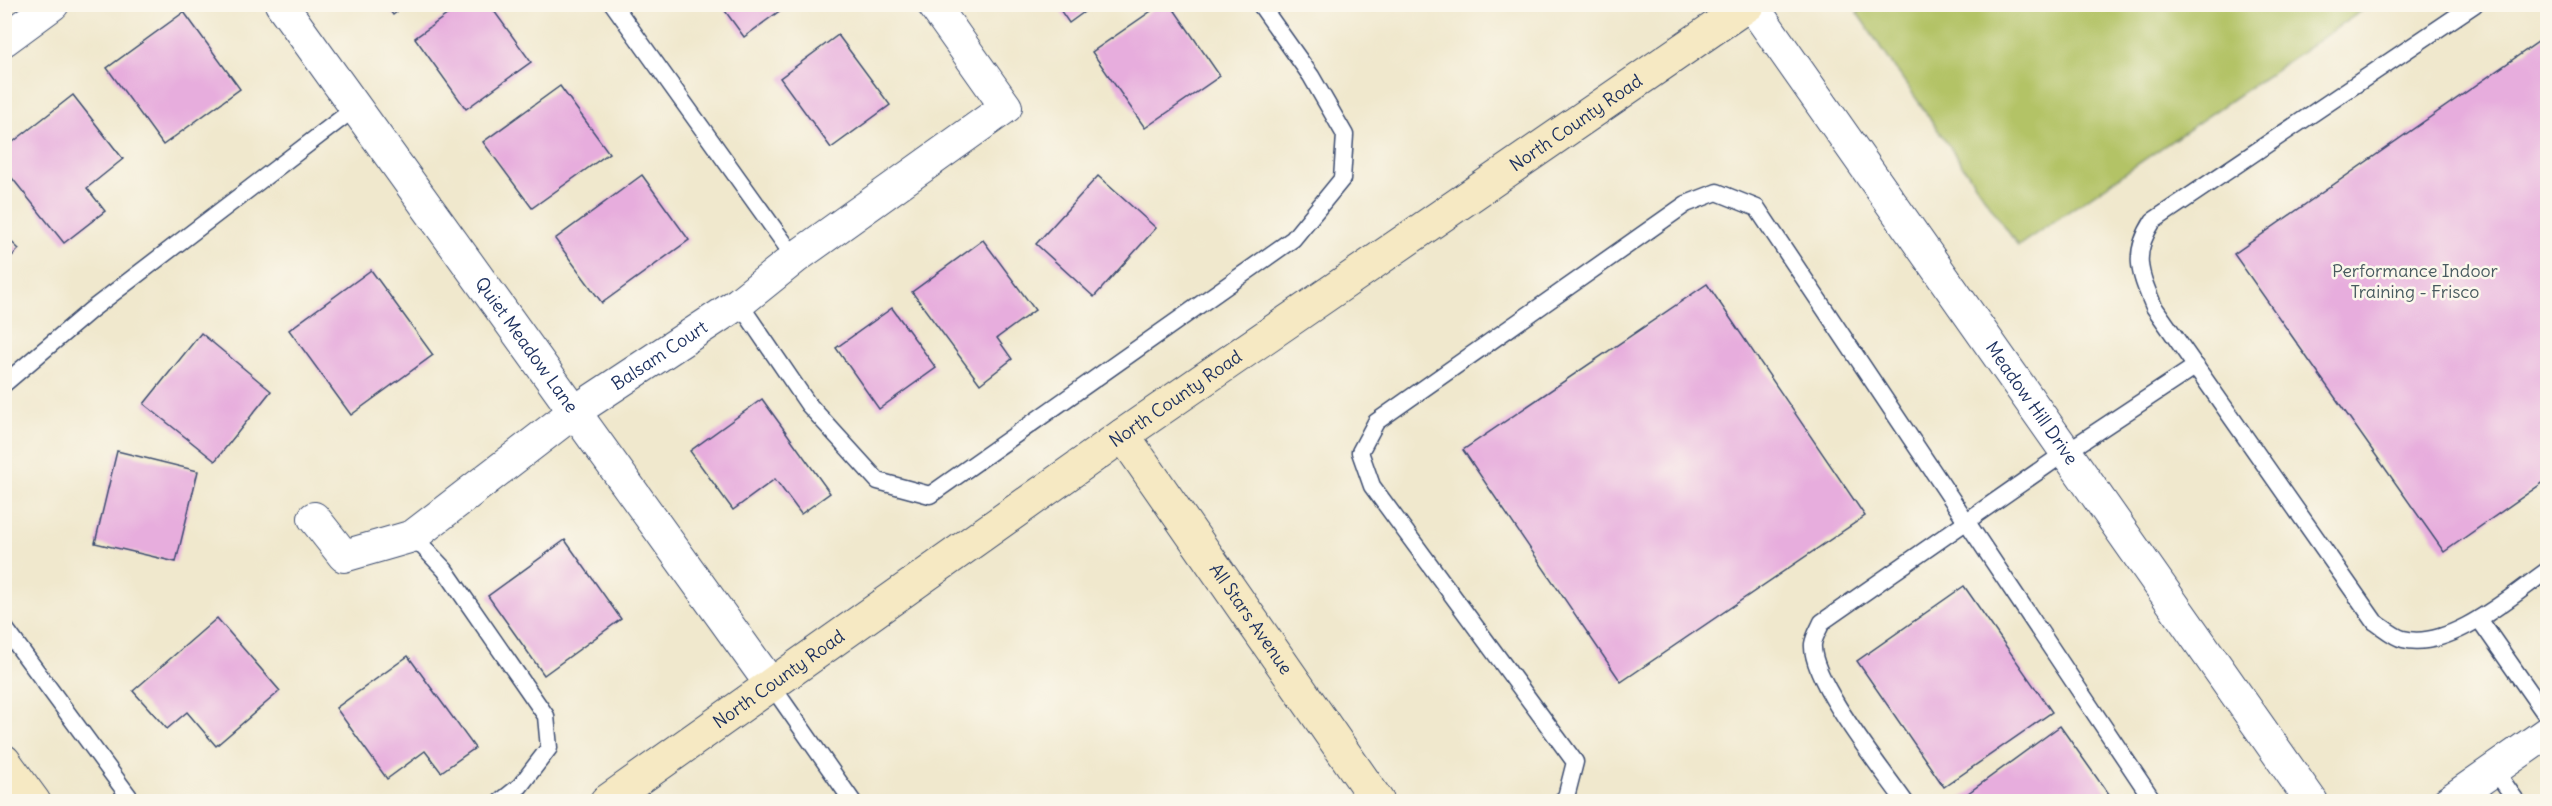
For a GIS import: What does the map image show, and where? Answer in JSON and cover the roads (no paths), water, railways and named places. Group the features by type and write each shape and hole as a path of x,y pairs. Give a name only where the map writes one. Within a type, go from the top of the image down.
{"street":[{"path":"4,40 52,4"},
{"name":"Quiet Meadow Lane","path":"281,4 772,686"},
{"name":"Balsam Court","path":"314,518 344,556 413,536 574,412 739,303 795,258 1006,107 933,4"},
{"name":"North County Road","path":"606,801 772,686 1123,435 1750,4"},
{"name":"Meadow Hill Drive","path":"1750,4 2309,800"},
{"name":"All Stars Avenue","path":"1123,435 1378,801"},
{"path":"2448,801 2547,732"},
{"path":"4,760 34,801"}],"lane":[{"path":"613,4 795,258"},
{"path":"739,303 808,404 878,481 930,495 1293,239 1342,178 1345,135 1311,76 1260,4"},
{"path":"2475,4 2153,221 2143,237 2139,270 2154,307 2375,622 2401,639 2420,640 2444,635 2478,619 2547,570"},
{"path":"4,384 92,310 356,108"},
{"path":"1560,801 1566,797 1575,762 1372,486 1360,452 1377,422 1686,204 1717,192 1757,208 2154,801"},
{"path":"1905,801 1826,688 1814,660 1813,642 1822,622 2066,452 2196,366"},
{"path":"413,536 445,570 546,716 549,748 520,786 500,801"},
{"path":"2478,619 2547,718"},
{"path":"4,627 133,801"},
{"path":"772,686 853,801"},
{"path":"2494,769 2517,801"}],"park label":[{"name":"Performance Indoor Training - Frisco","path":"2415,281"}]}
